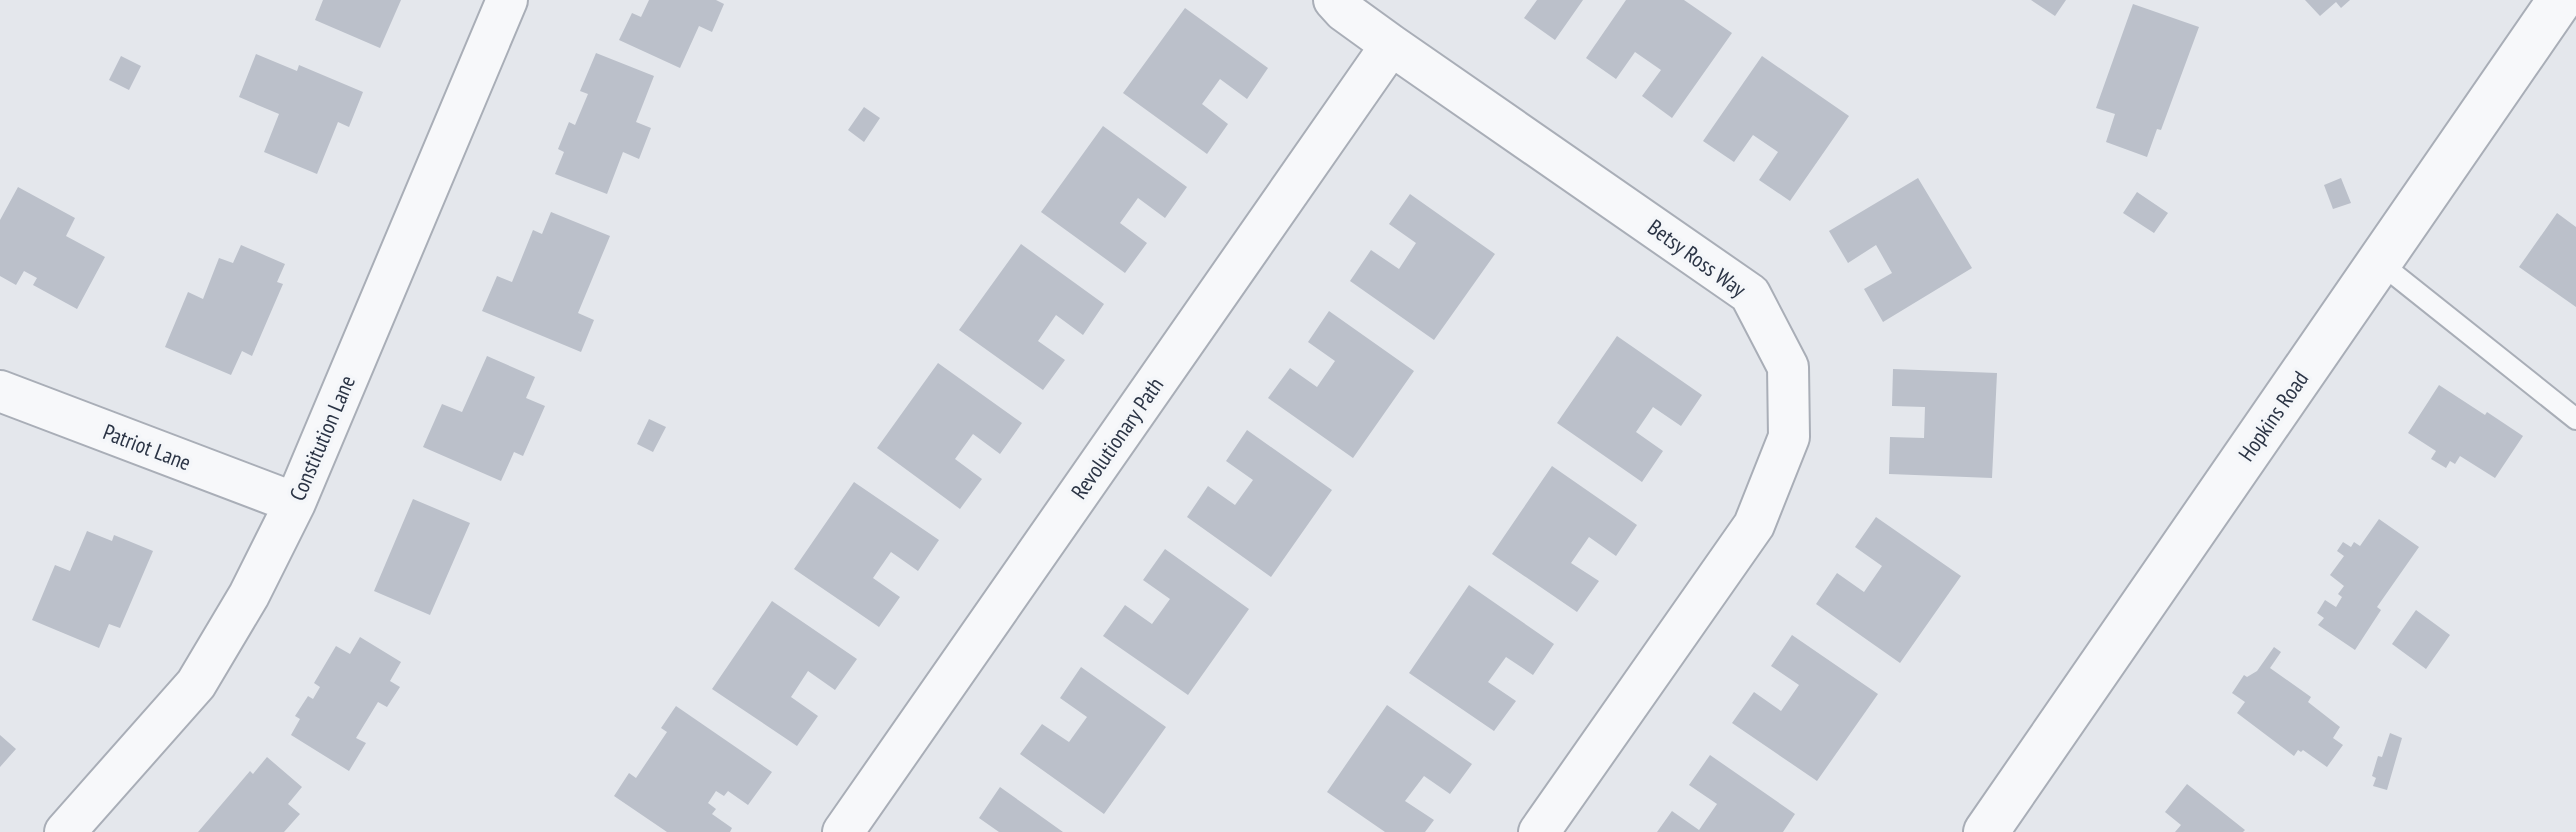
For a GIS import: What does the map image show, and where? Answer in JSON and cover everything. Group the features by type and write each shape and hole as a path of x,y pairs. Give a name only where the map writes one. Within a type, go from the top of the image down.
{"street":[{"name":"Constitution Lane","path":"65,832 196,684 249,595 295,503 507,0"},
{"name":"Betsy Ross Way","path":"1334,0 1344,11 1391,45 1750,294 1788,367 1789,437 1754,525 1539,832"},
{"name":"Hopkins Road","path":"1986,832 2560,0"},
{"name":"Revolutionary Path","path":"843,832 1391,45"},
{"name":"Patriot Lane","path":"0,391 295,503"}],"lane":[{"path":"2379,262 2576,419"}],"building":[{"path":"323,0 401,0 380,48 315,20"},
{"path":"649,0 716,0 724,4 712,32 699,26 680,68 619,40 632,13 641,17"},
{"path":"1537,0 1583,0 1555,40 1524,18"},
{"path":"1626,0 1684,0 1732,33 1672,118 1642,96 1661,70 1635,52 1616,79 1586,58"},
{"path":"2031,0 2066,0 2055,16"},
{"path":"2305,0 2350,0 2341,8 2336,2 2320,16"},
{"path":"2133,4 2199,27 2161,130 2157,129 2147,157 2106,142 2115,114 2096,108"},
{"path":"1185,8 1268,68 1247,99 1220,79 1202,104 1228,124 1207,154 1123,93"},
{"path":"596,53 654,76 636,122 651,128 639,159 623,152 607,194 555,174 564,152 558,149 569,122 575,125 588,94 580,91"},
{"path":"256,54 297,71 299,65 363,92 349,127 338,122 317,174 264,152 279,114 239,97"},
{"path":"121,56 141,66 129,90 109,80"},
{"path":"1762,56 1849,116 1790,201 1759,180 1778,152 1753,135 1734,162 1703,141"},
{"path":"864,107 880,118 864,142 848,130"},
{"path":"1103,126 1187,187 1165,218 1138,198 1120,223 1147,243 1125,273 1041,212"},
{"path":"1918,178 1972,268 1883,322 1864,289 1892,273 1876,245 1848,263 1829,231"},
{"path":"2341,178 2351,203 2333,209 2324,185"},
{"path":"18,187 75,218 66,236 105,257 77,309 33,285 37,278 24,271 16,285 0,276 0,220"},
{"path":"2137,192 2168,213 2154,233 2123,213"},
{"path":"1410,194 1495,254 1434,340 1350,281 1371,250 1399,269 1416,243 1389,224"},
{"path":"551,212 610,236 578,313 594,320 581,352 482,311 497,276 512,282 533,230 542,234"},
{"path":"2557,213 2576,227 2576,307 2519,267"},
{"path":"1021,244 1104,304 1083,335 1056,315 1038,341 1065,360 1043,390 959,330"},
{"path":"241,245 285,264 277,282 283,284 252,356 242,351 231,375 165,347 188,292 203,299 219,258 233,263"},
{"path":"1329,311 1414,371 1353,458 1268,398 1290,368 1317,387 1335,361 1308,342"},
{"path":"1617,336 1702,395 1681,426 1653,407 1636,432 1663,451 1642,482 1557,423"},
{"path":"487,356 535,377 526,398 545,406 523,456 514,452 501,481 423,447 442,404 462,412"},
{"path":"938,363 1022,423 1000,454 973,434 955,459 982,479 960,509 877,448"},
{"path":"1893,369 1997,373 1992,478 1889,474 1890,437 1924,438 1925,407 1892,406"},
{"path":"2439,385 2523,436 2495,478 2460,456 2455,464 2450,461 2446,468 2431,459 2436,451 2408,433"},
{"path":"649,419 666,427 653,452 637,444"},
{"path":"1247,430 1332,490 1271,577 1187,517 1208,486 1235,505 1253,480 1226,461"},
{"path":"1552,466 1637,525 1616,556 1589,537 1571,563 1599,581 1577,612 1492,554"},
{"path":"854,482 939,540 918,571 891,552 873,578 900,597 879,627 794,569"},
{"path":"413,499 470,523 430,615 374,591"},
{"path":"1876,517 1961,576 1900,663 1816,604 1837,573 1864,592 1882,566 1855,547"},
{"path":"2379,519 2419,547 2377,607 2381,610 2355,650 2318,625 2324,618 2317,613 2325,600 2336,607 2342,597 2338,594 2344,586 2330,575 2344,556 2337,551 2343,542 2351,547 2354,542 2360,546"},
{"path":"87,531 112,541 114,535 153,551 120,628 109,624 99,648 32,620 55,565 70,571"},
{"path":"1165,549 1249,609 1188,695 1103,636 1125,605 1152,624 1170,599 1143,580"},
{"path":"1469,585 1554,644 1533,675 1506,657 1488,682 1516,701 1494,731 1409,673"},
{"path":"772,601 857,659 835,690 808,671 791,697 818,716 797,746 712,689"},
{"path":"2416,610 2450,635 2426,669 2392,644"},
{"path":"1792,635 1878,694 1817,781 1732,723 1754,692 1781,711 1799,685 1771,666"},
{"path":"360,637 401,662 390,681 400,687 387,707 378,702 356,738 366,743 349,771 291,735 300,719 295,716 308,696 313,699 320,687 314,683 336,646 350,654"},
{"path":"2274,647 2281,652 2270,668 2311,697 2308,702 2340,727 2333,738 2343,745 2327,767 2303,750 2298,750 2294,756 2237,713 2245,702 2232,693 2244,675 2247,677 2257,671"},
{"path":"1081,667 1166,727 1104,814 1020,754 1042,724 1069,742 1087,717 1060,698"},
{"path":"1387,705 1472,764 1450,794 1424,776 1405,801 1434,820 1425,832 1385,832 1327,792"},
{"path":"676,706 772,772 748,805 728,791 724,796 716,791 708,803 716,809 712,814 732,828 730,832 667,832 614,796 629,773 636,778 667,732 661,728"},
{"path":"2390,733 2402,738 2387,790 2373,786 2376,778 2372,776"},
{"path":"0,735 16,749 0,767"},
{"path":"1710,755 1795,814 1783,832 1657,832 1672,811 1699,830 1717,804 1689,785"},
{"path":"267,757 302,787 288,804 300,814 284,832 198,832 250,771 253,774"},
{"path":"2187,784 2245,830 2175,832 2181,825 2165,812"},
{"path":"1000,787 1063,832 999,832 979,818"}]}
